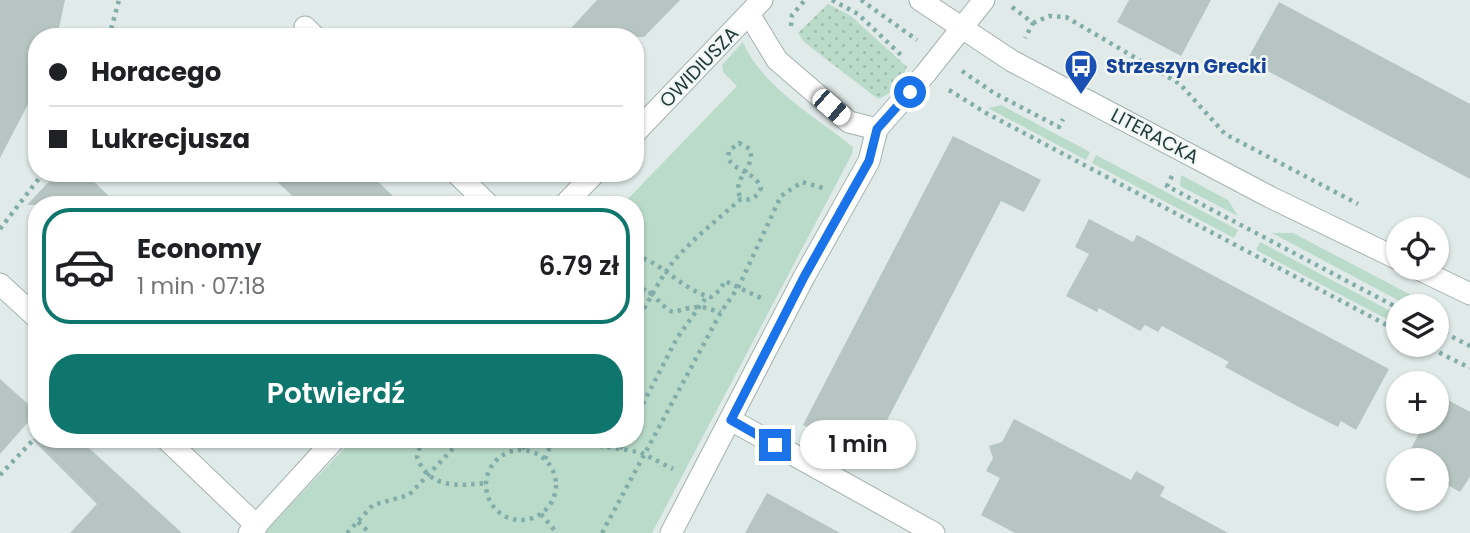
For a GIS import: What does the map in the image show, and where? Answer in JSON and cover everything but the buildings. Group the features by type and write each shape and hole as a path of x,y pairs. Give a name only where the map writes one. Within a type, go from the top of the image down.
{"street":[{"name":"LITERACKA","path":"920,0 1012,61 1270,197 1386,253"},
{"path":"671,533 869,161 877,129 984,0"},
{"path":"756,7 777,60 849,122 877,129"},
{"name":"OWIDIUSZA","path":"644,124 756,7"},
{"path":"465,182 480,196"},
{"path":"573,196 587,182"},
{"path":"1441,280 1470,294"},
{"path":"0,284 28,310"},
{"path":"731,420 934,533"},
{"path":"175,448 253,529 327,448"}],"path":[{"path":"111,28 119,0"},
{"path":"790,31 792,15 805,0"},
{"path":"832,0 858,14 910,62"},
{"path":"861,0 918,41"},
{"path":"1009,5 1033,23"},
{"path":"885,18 890,12"},
{"path":"1023,42 1033,23 1049,16 1066,17 1180,84 1225,134 1370,210"},
{"path":"962,71 994,93 1059,127 1065,116"},
{"path":"944,86 977,108 1386,325"},
{"path":"741,199 736,189 745,171 752,155 750,149 739,143 729,151 728,158 732,164 745,171 755,177 761,188 757,196 748,200 741,199"},
{"path":"0,229 36,182"},
{"path":"603,533 721,313 739,286 781,196 802,182 812,183 849,200"},
{"path":"1167,186 1386,302"},
{"path":"644,310 650,302 651,293 678,256 741,199"},
{"path":"644,259 667,272 693,293 707,296 716,294 725,281 787,312"},
{"path":"644,290 669,312 679,313 700,307 721,313"},
{"path":"644,294 651,293"},
{"path":"644,402 677,338 707,296"},
{"path":"1449,335 1470,346"},
{"path":"1448,357 1470,368"},
{"path":"0,475 28,445"},
{"path":"419,448 416,457 427,476 438,483 456,486 486,483"},
{"path":"347,533 373,505 409,495 453,448"},
{"path":"521,450 545,459 556,478 553,501 541,514 526,520 506,516 491,501 486,483 489,471 502,456 523,448"},
{"path":"545,459 549,448"},
{"path":"613,448 645,455 698,482"},
{"path":"541,514 556,533"},
{"path":"358,522 370,533"}],"green space":[{"path":"828,4 851,16 907,67 888,94 878,99 804,42 798,33"},
{"path":"743,42 763,73 791,100 853,147 852,154 652,533 264,533 344,448 644,448 644,196 631,196 737,86 723,72 722,65"},
{"path":"1001,105 1090,152 1086,160 988,108"},
{"path":"1096,155 1238,230 1234,238 1092,163"},
{"path":"1181,175 1228,200 1238,216 1180,186"},
{"path":"1272,233 1293,233 1409,294 1386,294"},
{"path":"1260,242 1386,309 1386,319 1256,250"}],"place":[{"name":"Strzeszyn Grecki","path":"1081,96"}],"route":[{"path":"775,445 731,420 804,277 869,161 877,129 910,92"}]}
